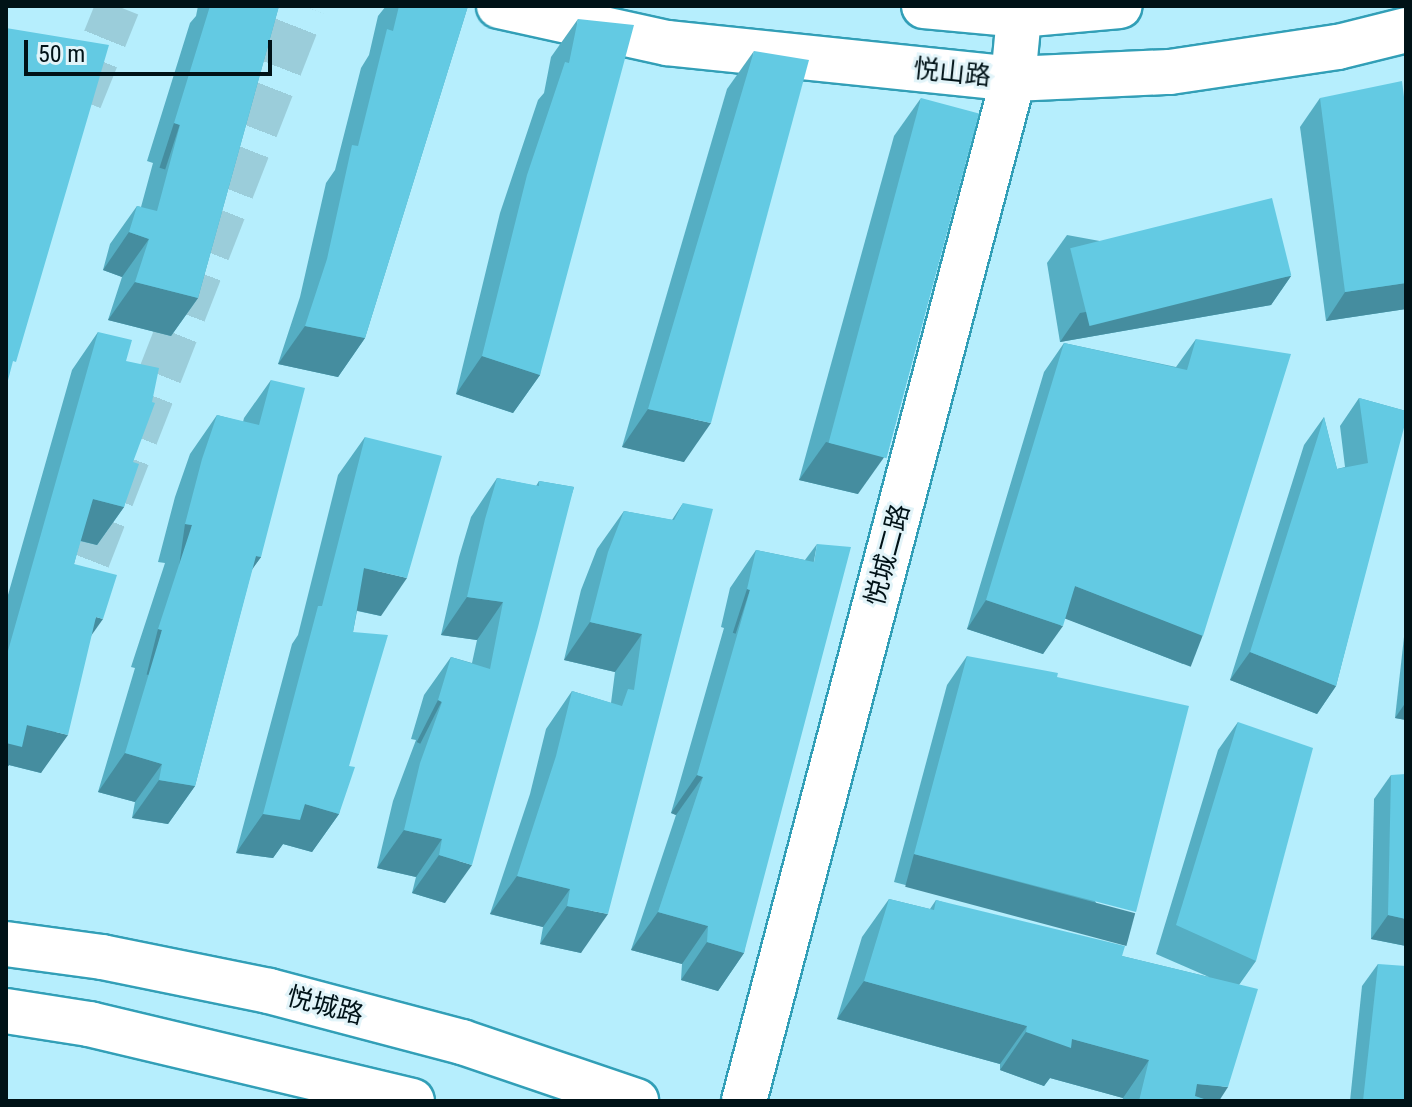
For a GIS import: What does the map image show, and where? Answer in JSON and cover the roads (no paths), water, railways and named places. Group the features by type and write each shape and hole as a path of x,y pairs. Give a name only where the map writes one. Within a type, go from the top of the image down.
{"main road":[{"name":"悦山路","path":"499,6 667,43 1013,79 1170,72 1338,47 1406,30"},
{"path":"924,6 1020,10 1120,6"},
{"name":"悦城二路","path":"744,1101 1013,79 1020,10"},
{"name":"悦城路","path":"6,944 102,957 269,991 462,1042 636,1101"},
{"path":"6,1011 89,1024 412,1101"}],"tunnel":[{"path":"80,100 118,6"},
{"path":"64,621 304,6"}]}
